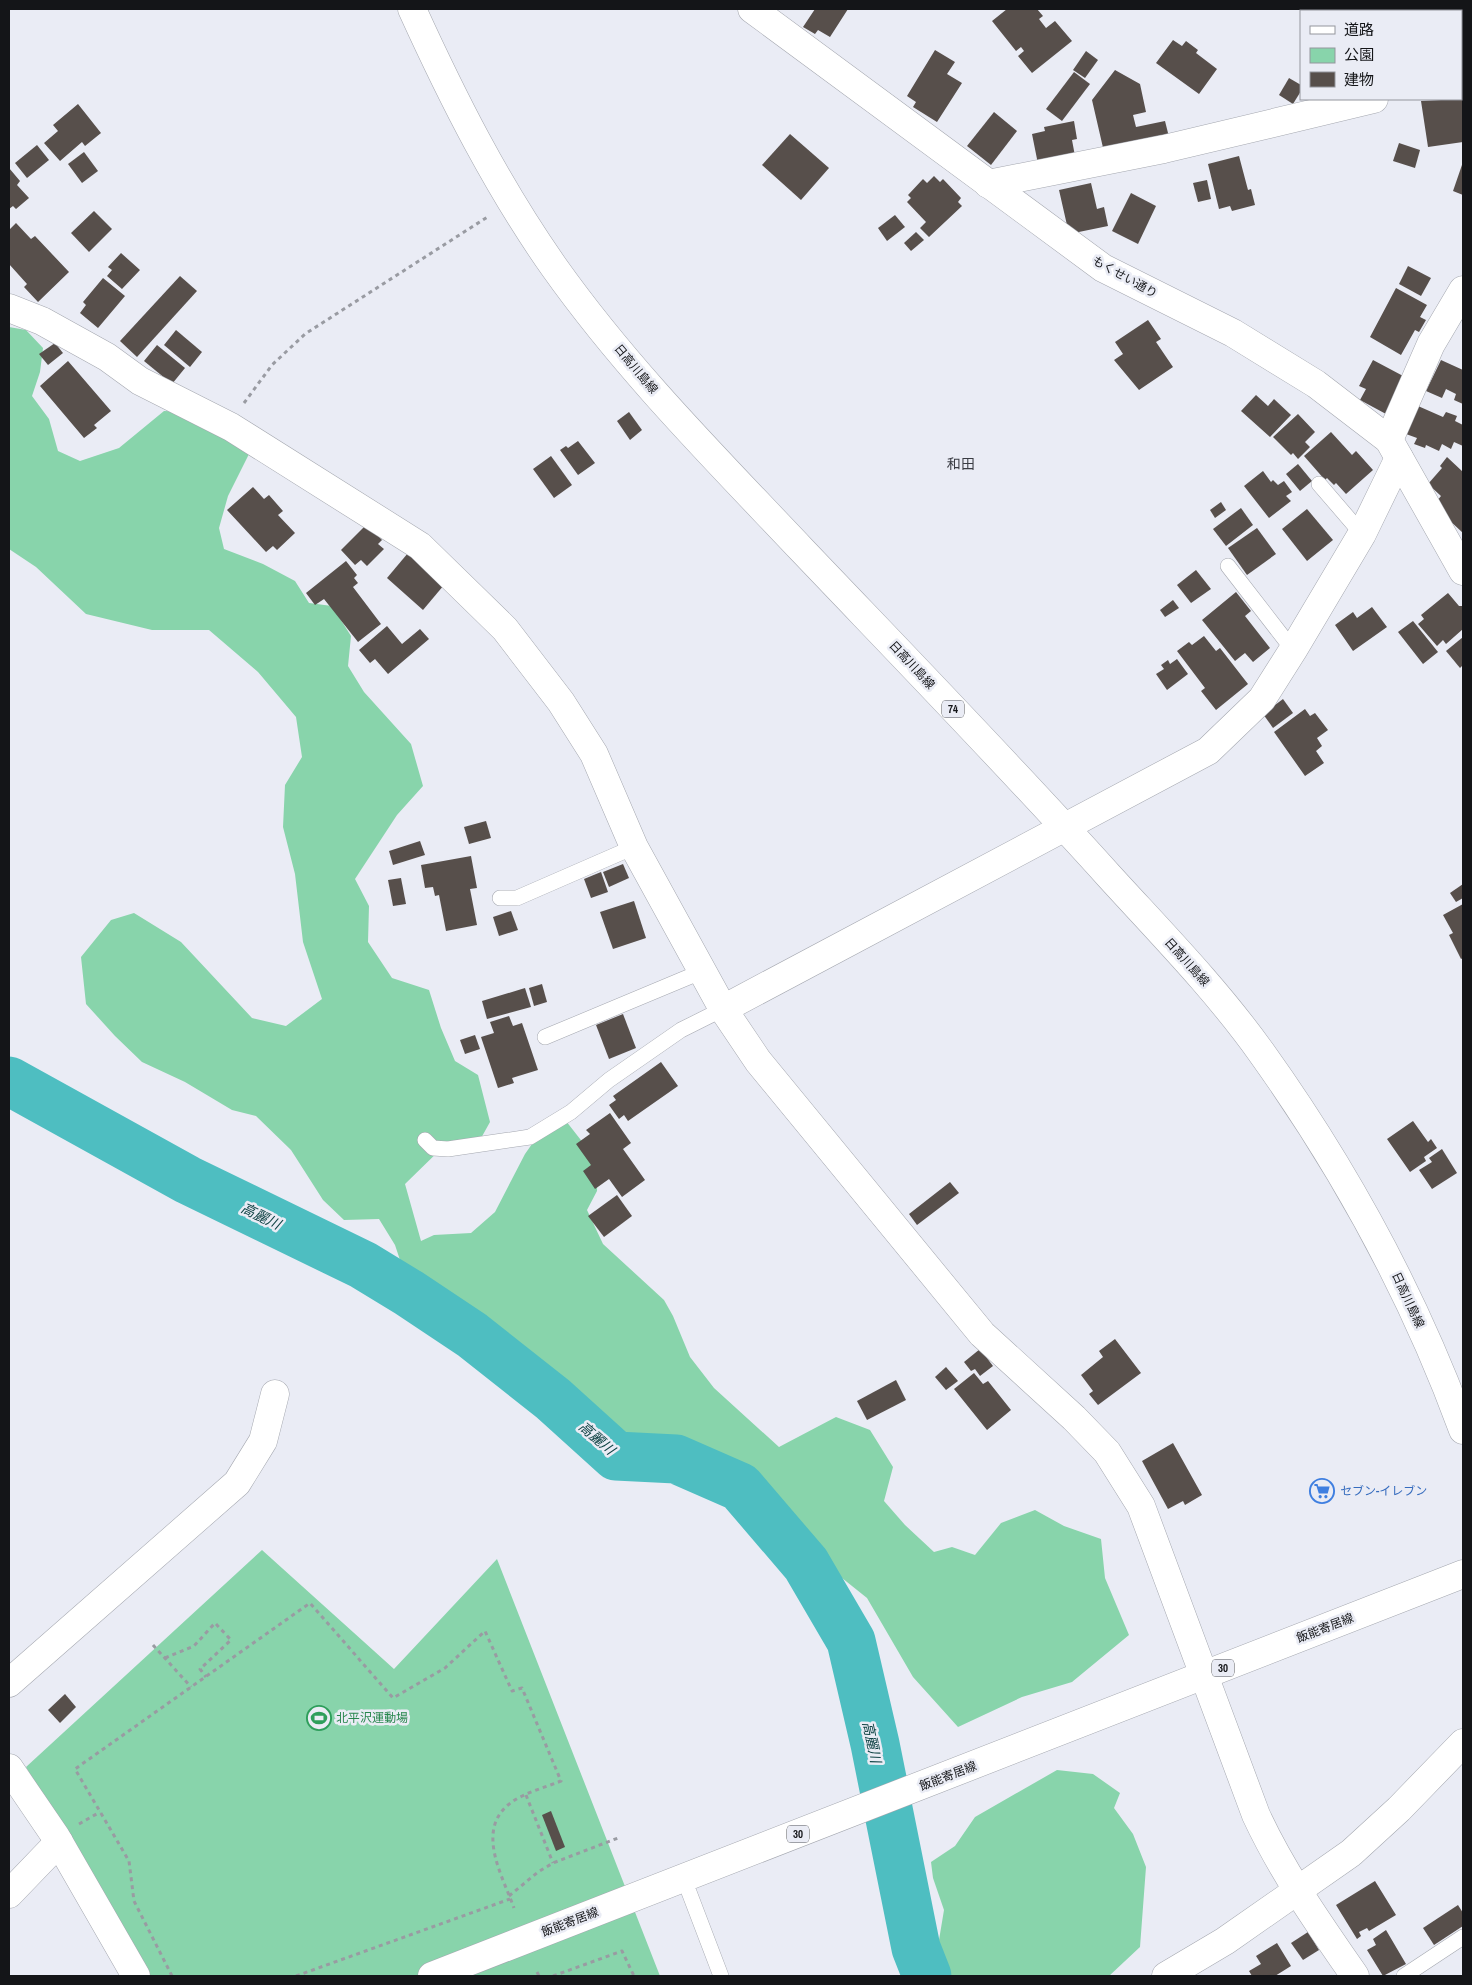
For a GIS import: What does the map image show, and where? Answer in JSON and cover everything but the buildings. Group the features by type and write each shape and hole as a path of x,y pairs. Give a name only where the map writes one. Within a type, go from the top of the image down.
{"street":[{"name":"日高川島線","path":"412,9 491,169 566,283 618,350 684,426 1066,828 1204,980 1259,1048 1307,1119 1351,1191 1391,1265 1428,1343 1463,1430"},
{"name":"もくせい通り","path":"752,9 1103,268 1233,333 1316,384 1394,449 1463,571"},
{"path":"988,184 1164,149 1370,100"},
{"path":"724,1009 1208,751 1262,699 1362,534 1431,344 1460,302"},
{"path":"9,308 42,321 107,357 140,381 231,428 420,546 499,623 561,702 594,754 634,846 724,1009 758,1061 982,1334 1074,1418 1107,1452 1140,1506 1256,1815 1270,1846 1297,1891 1355,1976"},
{"path":"9,1683 237,1483 263,1441 275,1394"},
{"name":"飯能寄居線","path":"432,1976 1463,1574"},
{"path":"1166,1976 1225,1941 1351,1852 1399,1809 1463,1743"},
{"path":"9,1768 59,1842 136,1976"},
{"path":"9,1894 59,1842"}],"lane":[{"path":"1319,484 1362,534"},
{"path":"1228,566 1293,650"},
{"path":"500,898 517,898 634,846"},
{"path":"545,1037 703,971"},
{"path":"425,1140 433,1148 448,1149 530,1137 572,1112 609,1080 682,1030 724,1009"},
{"path":"689,1892 721,1976"},
{"path":"1404,1976 1463,1937"}],"path":[{"path":"231,428 250,392 272,365 304,334 512,201"},
{"path":"172,1976 134,1901 129,1861 76,1769 310,1603 393,1698 445,1668 485,1631 512,1691 522,1688 561,1781 526,1795 508,1805 496,1824 492,1841 494,1857 514,1908"},
{"path":"165,1658 194,1646 215,1623 231,1640 200,1669 206,1677"},
{"path":"153,1646 191,1687"},
{"path":"526,1795 553,1863"},
{"path":"296,1976 510,1898 538,1872 553,1863 618,1838"},
{"path":"553,1976 622,1951 634,1976"},
{"path":"537,1972 539,1976"}],"green space":[{"path":"9,327 26,330 43,348 40,372 32,396 49,419 58,451 80,461 119,448 164,411 187,412 249,454 228,496 219,528 224,549 263,564 295,581 309,603 332,606 351,636 348,666 364,692 411,744 423,786 397,815 355,879 369,906 368,942 392,978 429,990 441,1028 455,1061 478,1075 490,1122 480,1140 446,1144 405,1184 421,1241 434,1235 471,1233 495,1212 525,1154 539,1134 566,1121 598,1162 597,1191 587,1210 603,1244 664,1300 673,1316 690,1357 714,1388 779,1447 836,1417 870,1430 893,1467 884,1501 905,1525 934,1552 952,1547 975,1555 1001,1523 1035,1510 1064,1526 1101,1539 1105,1578 1129,1635 1072,1682 1022,1697 958,1727 913,1677 867,1598 832,1570 777,1502 719,1455 676,1445 638,1447 611,1436 597,1426 567,1428 537,1413 526,1398 514,1355 472,1323 428,1296 402,1266 395,1245 379,1219 344,1220 323,1200 291,1150 256,1116 232,1110 185,1082 142,1062 86,1004 81,957 111,920 134,913 181,942 252,1018 286,1026 322,999 303,942 295,874 283,827 285,785 302,757 296,717 258,672 209,630 152,630 86,614 36,567 9,549"},
{"name":"北平沢運動場","path":"262,1550 394,1669 497,1559 660,1976 142,1976 26,1767"},
{"path":"1057,1770 1093,1774 1120,1793 1114,1808 1133,1834 1146,1867 1140,1947 1109,1976 951,1976 937,1952 944,1910 933,1878 931,1862 955,1846 975,1817"}],"waterway":[{"name":"高麗川","path":"9,1081 188,1180 363,1265 409,1293 472,1335 553,1399 616,1456 676,1459 740,1487 806,1564 851,1641 875,1744 916,1948 927,1976"}],"place":[{"name":"セブン-イレブン","path":"1322,1491"},
{"name":"北平沢運動場","path":"319,1718"}],"district":[{"name":"和田","path":"961,464"}]}
